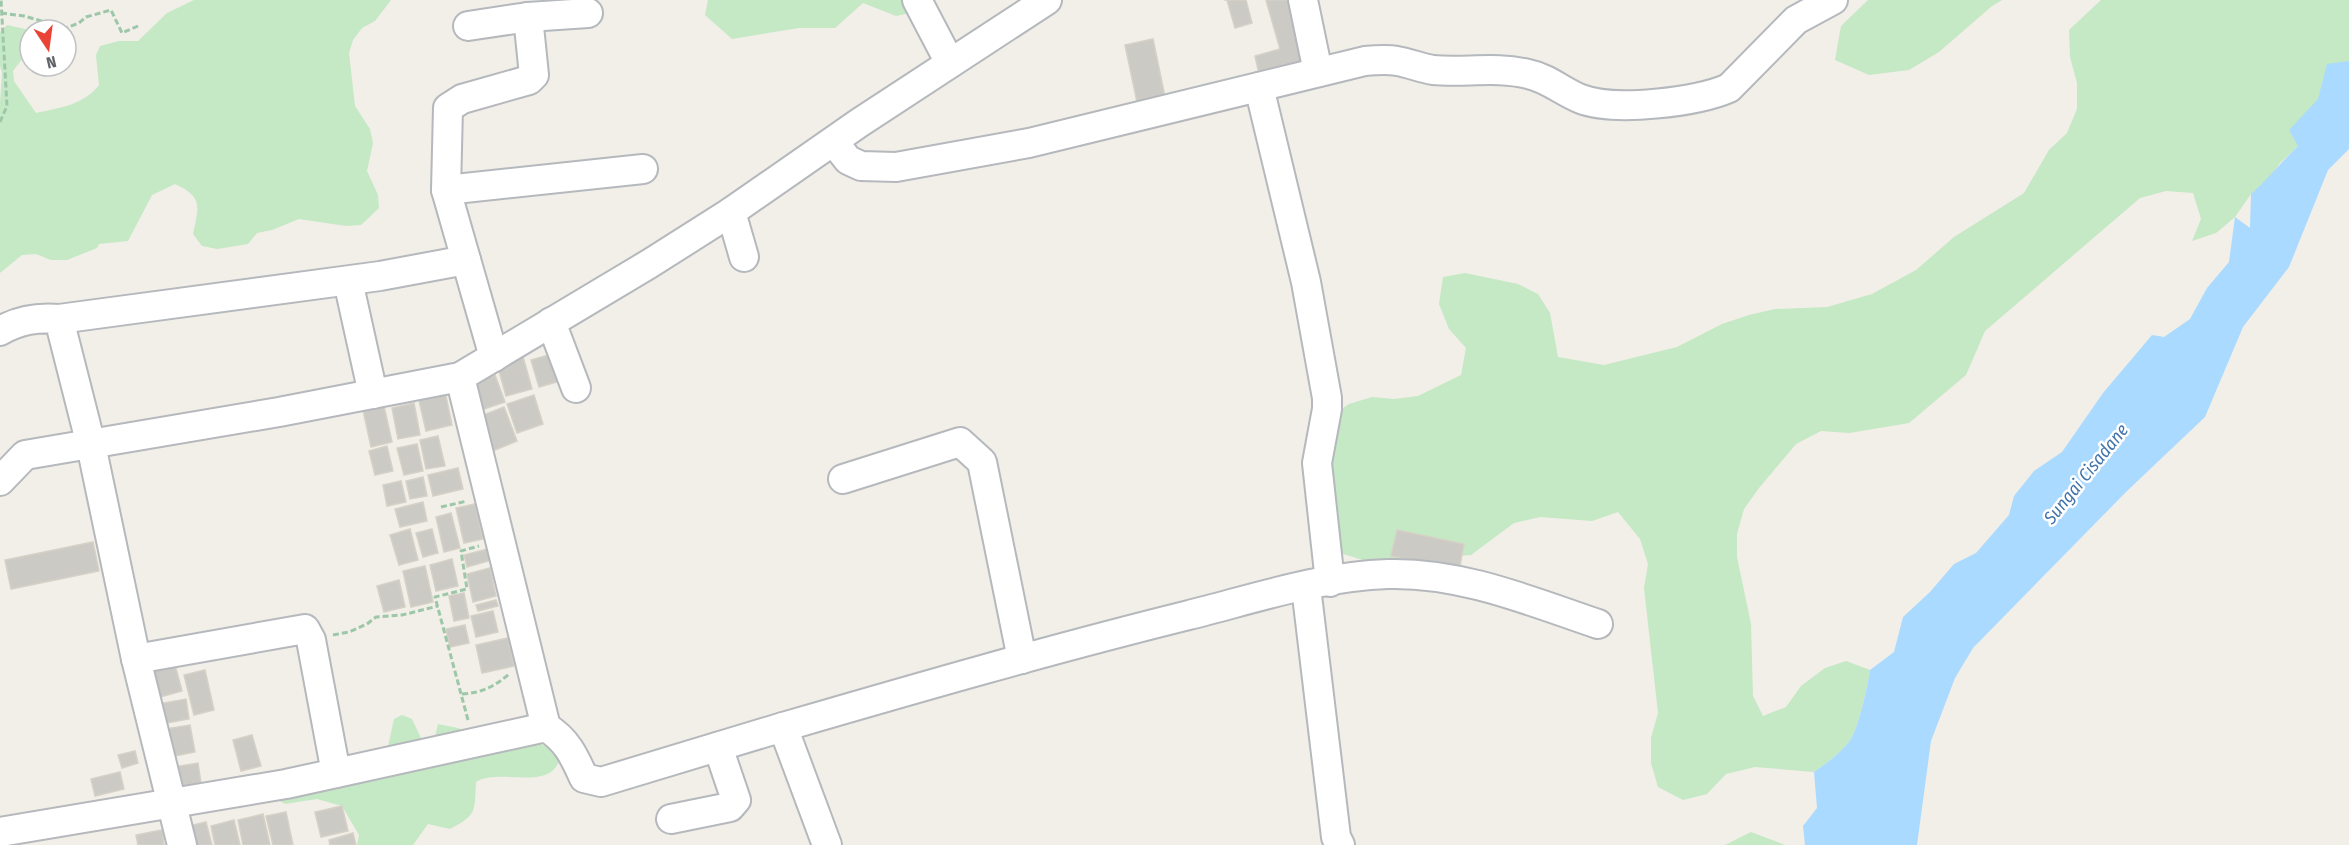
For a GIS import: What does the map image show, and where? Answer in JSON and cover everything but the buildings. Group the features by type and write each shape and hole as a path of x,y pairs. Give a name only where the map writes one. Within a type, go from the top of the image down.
{"street":[{"path":"917,0 950,63"},
{"path":"0,481 26,454 91,445 460,377 650,264 731,212 859,123 1047,0"},
{"path":"1303,0 1318,72"},
{"path":"834,142 848,160 861,166 896,167 1029,143 1365,61 1395,61 1432,70 1524,73 1539,76 1581,99 1600,104 1619,106 1669,101 1716,94 1729,88 1796,21 1833,0"},
{"path":"468,26 528,17 588,13"},
{"path":"494,357 446,190 448,108 462,99 529,80 534,75 528,17"},
{"path":"1259,87 1306,282 1327,398 1317,463 1318,584 1336,837 1340,845"},
{"path":"446,190 643,169"},
{"path":"731,212 744,257"},
{"path":"0,331 32,318 59,320 348,280 466,260"},
{"path":"348,280 373,394"},
{"path":"59,320 91,445 136,659 182,845"},
{"path":"552,322 576,388"},
{"path":"460,377 546,727 565,741 584,778 592,782 601,782 1022,659 1318,584 1388,574 1451,579 1489,588 1598,624"},
{"path":"843,479 960,442 982,462 1022,659"},
{"path":"136,659 302,629 308,633 311,640 336,773"},
{"path":"0,832 172,801 286,784 546,727"},
{"path":"783,727 827,845"},
{"path":"671,819 730,807 736,800 718,747"}],"path":[{"path":"0,122 7,106 1,0"},
{"path":"1,13 24,16 66,28 79,23 86,17 111,10 122,33 138,26"},
{"path":"474,742 435,597 467,589 460,551 501,541"},
{"path":"311,640 349,632 376,617 402,615 438,606"},
{"path":"462,694 479,693 499,683 508,674 531,669"}],"green space":[{"path":"194,0 391,0 375,21 362,28 353,40 349,53 355,106 370,129 373,143 367,171 378,195 379,208 361,225 346,226 299,219 272,230 257,233 248,244 217,249 202,246 193,234 197,203 190,193 175,184 152,195 128,241 99,244 97,248 67,260 51,260 36,254 22,255 0,273 2,73 0,32 7,25 18,27 18,64 13,71 14,81 36,113 70,105 93,92 99,85 96,55 100,46 119,41 138,41 167,13"},
{"path":"708,0 935,0 932,8 896,16 863,3 835,28 799,28 732,39 705,15"},
{"path":"1868,0 2002,0 1939,52 1909,70 1869,75 1835,60 1841,26"},
{"path":"2101,0 2349,0 2349,64 2298,146 2280,163 2269,179 2251,194 2235,217 2216,233 2192,241 2201,219 2193,193 2166,191 2140,198 1985,331 1966,375 1909,423 1849,433 1821,431 1796,444 1759,488 1744,509 1737,534 1737,557 1751,624 1753,696 1763,716 1786,707 1801,686 1825,668 1846,661 1870,670 1856,728 1849,742 1824,765 1814,772 1755,767 1726,774 1707,794 1683,800 1658,787 1651,763 1651,738 1658,713 1644,588 1648,564 1640,539 1618,512 1592,521 1540,517 1514,523 1471,555 1416,559 1391,565 1366,561 1340,553 1304,458 1307,432 1349,404 1372,397 1394,399 1418,396 1461,375 1466,348 1449,329 1439,304 1443,277 1465,273 1518,284 1538,294 1550,313 1558,357 1604,365 1677,347 1722,324 1749,315 1775,309 1827,307 1872,294 1916,270 1954,237 2024,193 2049,150 2067,133 2077,109 2077,83 2070,57 2069,30"},
{"path":"402,715 412,719 428,753 433,745 438,724 458,728 484,740 523,738 554,749 560,758 555,768 536,777 486,778 476,782 473,811 466,820 450,829 428,824 413,845 357,845 359,835 342,806 317,799 285,804 266,793 385,760 394,719"},
{"path":"1751,832 1785,845 1725,845"}],"water":[{"name":"Sungai Cisadane","path":"2349,61 2349,149 2328,170 2289,267 2243,327 2205,417 2126,492 1973,648 1955,678 1931,741 1917,845 1805,845 1803,826 1817,808 1814,772 1849,742 1862,708 1870,670 1894,652 1903,617 1930,592 1954,564 1976,553 2009,515 2014,496 2034,471 2062,452 2103,393 2152,335 2164,337 2190,319 2207,288 2229,262 2235,217 2250,228 2251,194 2298,146 2289,130 2318,99 2327,64"}]}
